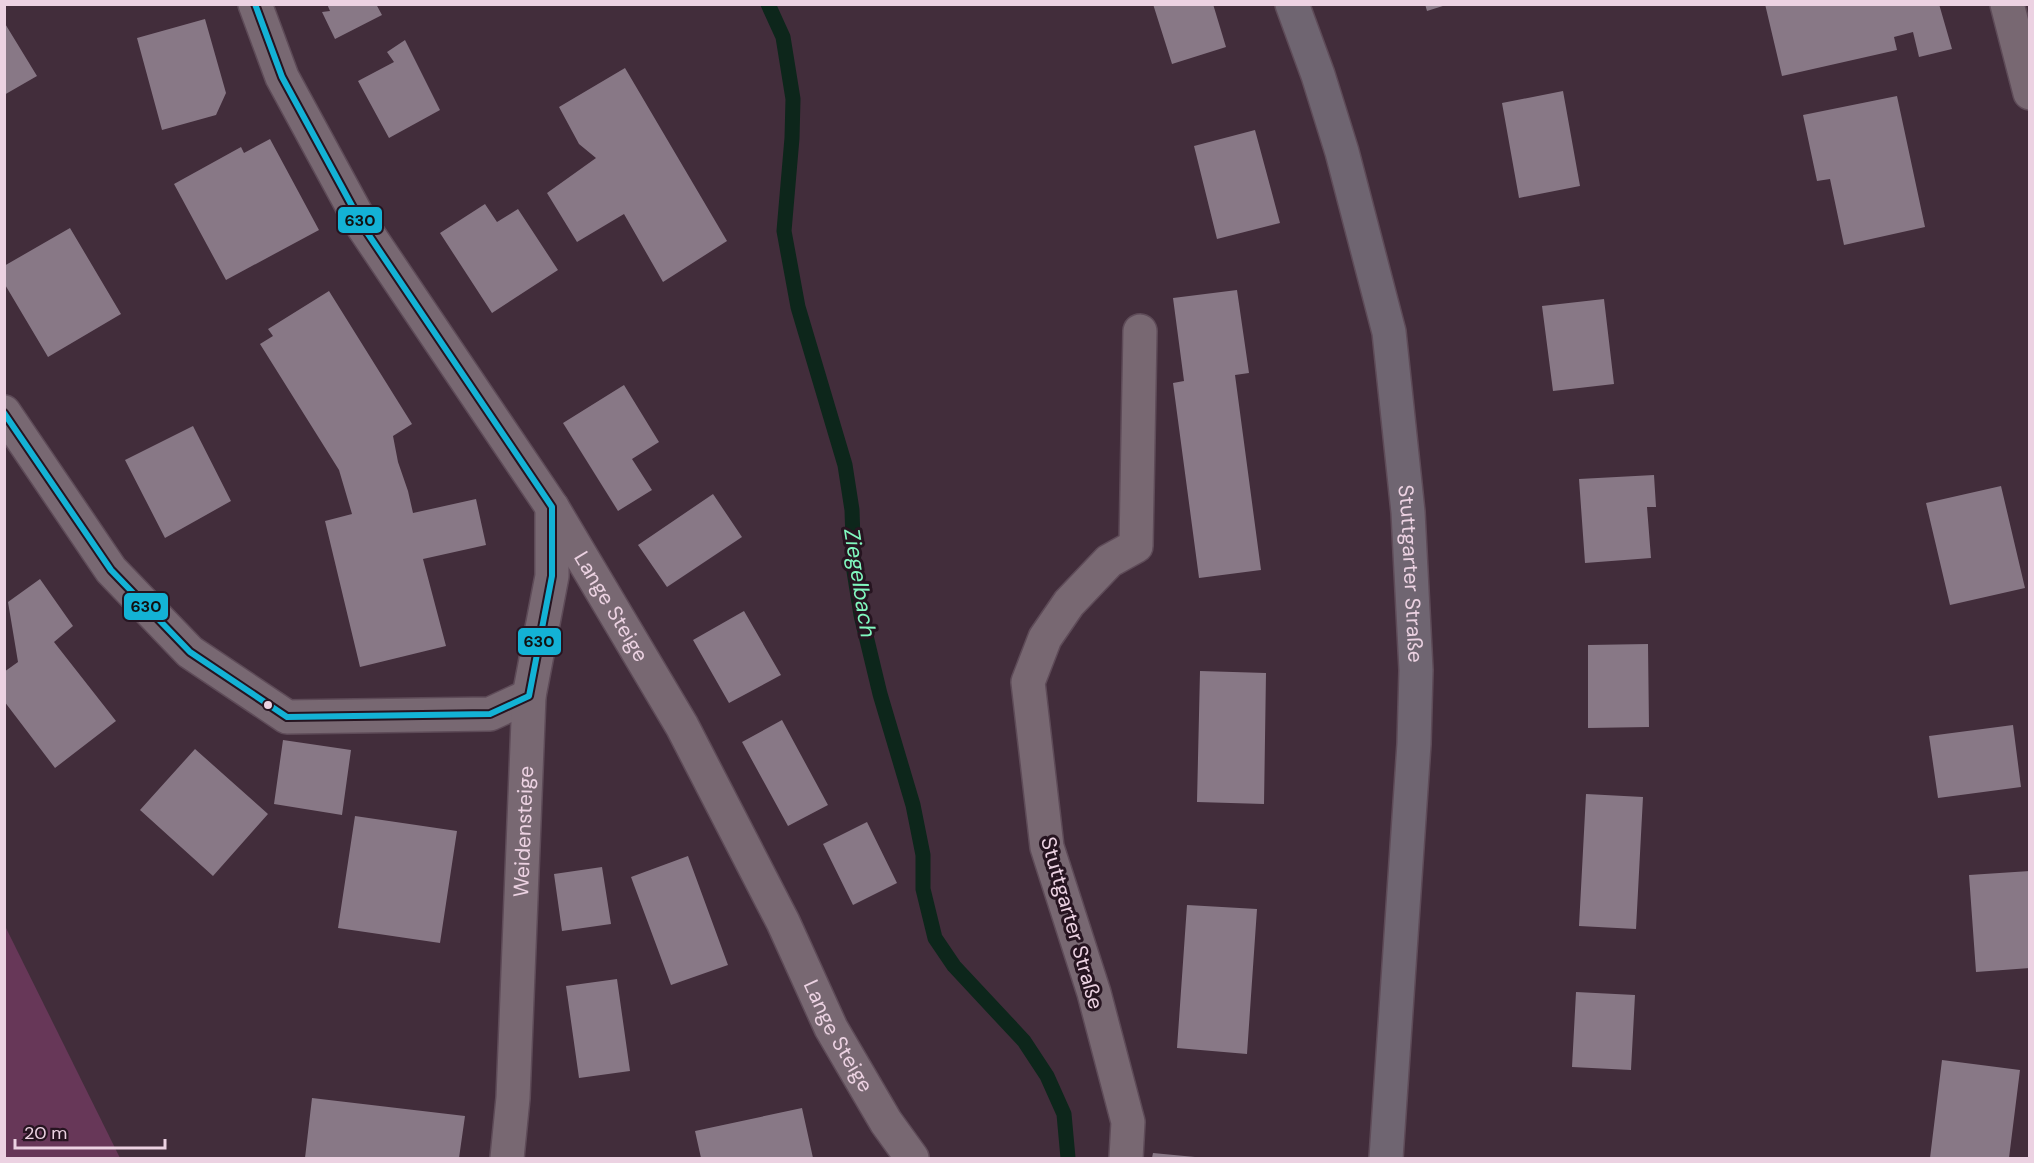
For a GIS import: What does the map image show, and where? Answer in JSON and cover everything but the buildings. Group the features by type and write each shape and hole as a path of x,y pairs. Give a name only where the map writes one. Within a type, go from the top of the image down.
{"main road":[{"name":"Stuttgarter Straße","path":"1292,4 1318,75 1342,152 1389,333 1408,512 1416,670 1414,744 1386,1158"}],"street":[{"name":"Lange Steige","path":"255,4 282,77 364,228 552,507 682,726 783,922 831,1028 886,1122 912,1158"},
{"path":"2007,4 2030,93"},
{"name":"Stuttgarter Straße","path":"1126,1158 1128,1122 1094,993 1047,847 1028,682 1045,638 1069,603 1109,561 1136,546 1140,331"},
{"path":"4,412 111,570 190,652 287,717 490,714 529,696"},
{"name":"Weidensteige","path":"507,1158 513,1098 529,696 552,576 552,507"}],"shaded area":[{"path":"5,926 120,1158 5,1158"}],"waterway":[{"name":"Ziegelbach","path":"768,4 783,37 793,99 784,231 798,307 845,465 852,510 854,571 861,615 880,694 913,805 923,855 923,889 935,938 954,966 1024,1041 1047,1076 1064,1114 1068,1158"}],"transit line":[{"name":"630","path":"4,413 111,570 190,652 287,717 490,714 529,696 552,576 552,507 364,228 282,77 255,4"}]}
